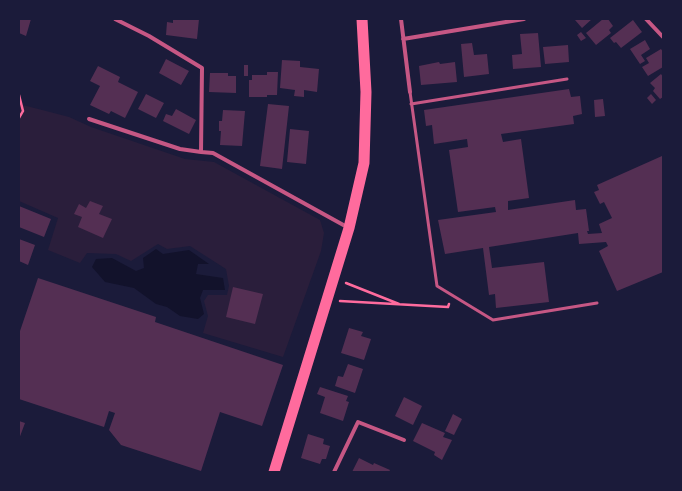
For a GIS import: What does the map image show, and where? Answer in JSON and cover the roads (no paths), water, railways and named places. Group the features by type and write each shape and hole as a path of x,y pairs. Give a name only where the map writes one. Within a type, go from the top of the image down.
{"highway":[{"path":"274,472 350,228 364,163 366,92 362,19"}],"street":[{"path":"115,19 149,36 202,68 201,152"},
{"path":"401,19 410,92"},
{"path":"403,39 524,19"},
{"path":"646,19 663,37"},
{"path":"89,119 180,149 213,153 350,228"},
{"path":"334,472 358,422 404,440"}],"lane":[{"path":"411,104 567,79"},
{"path":"410,92 437,286 493,320 597,303"}]}
